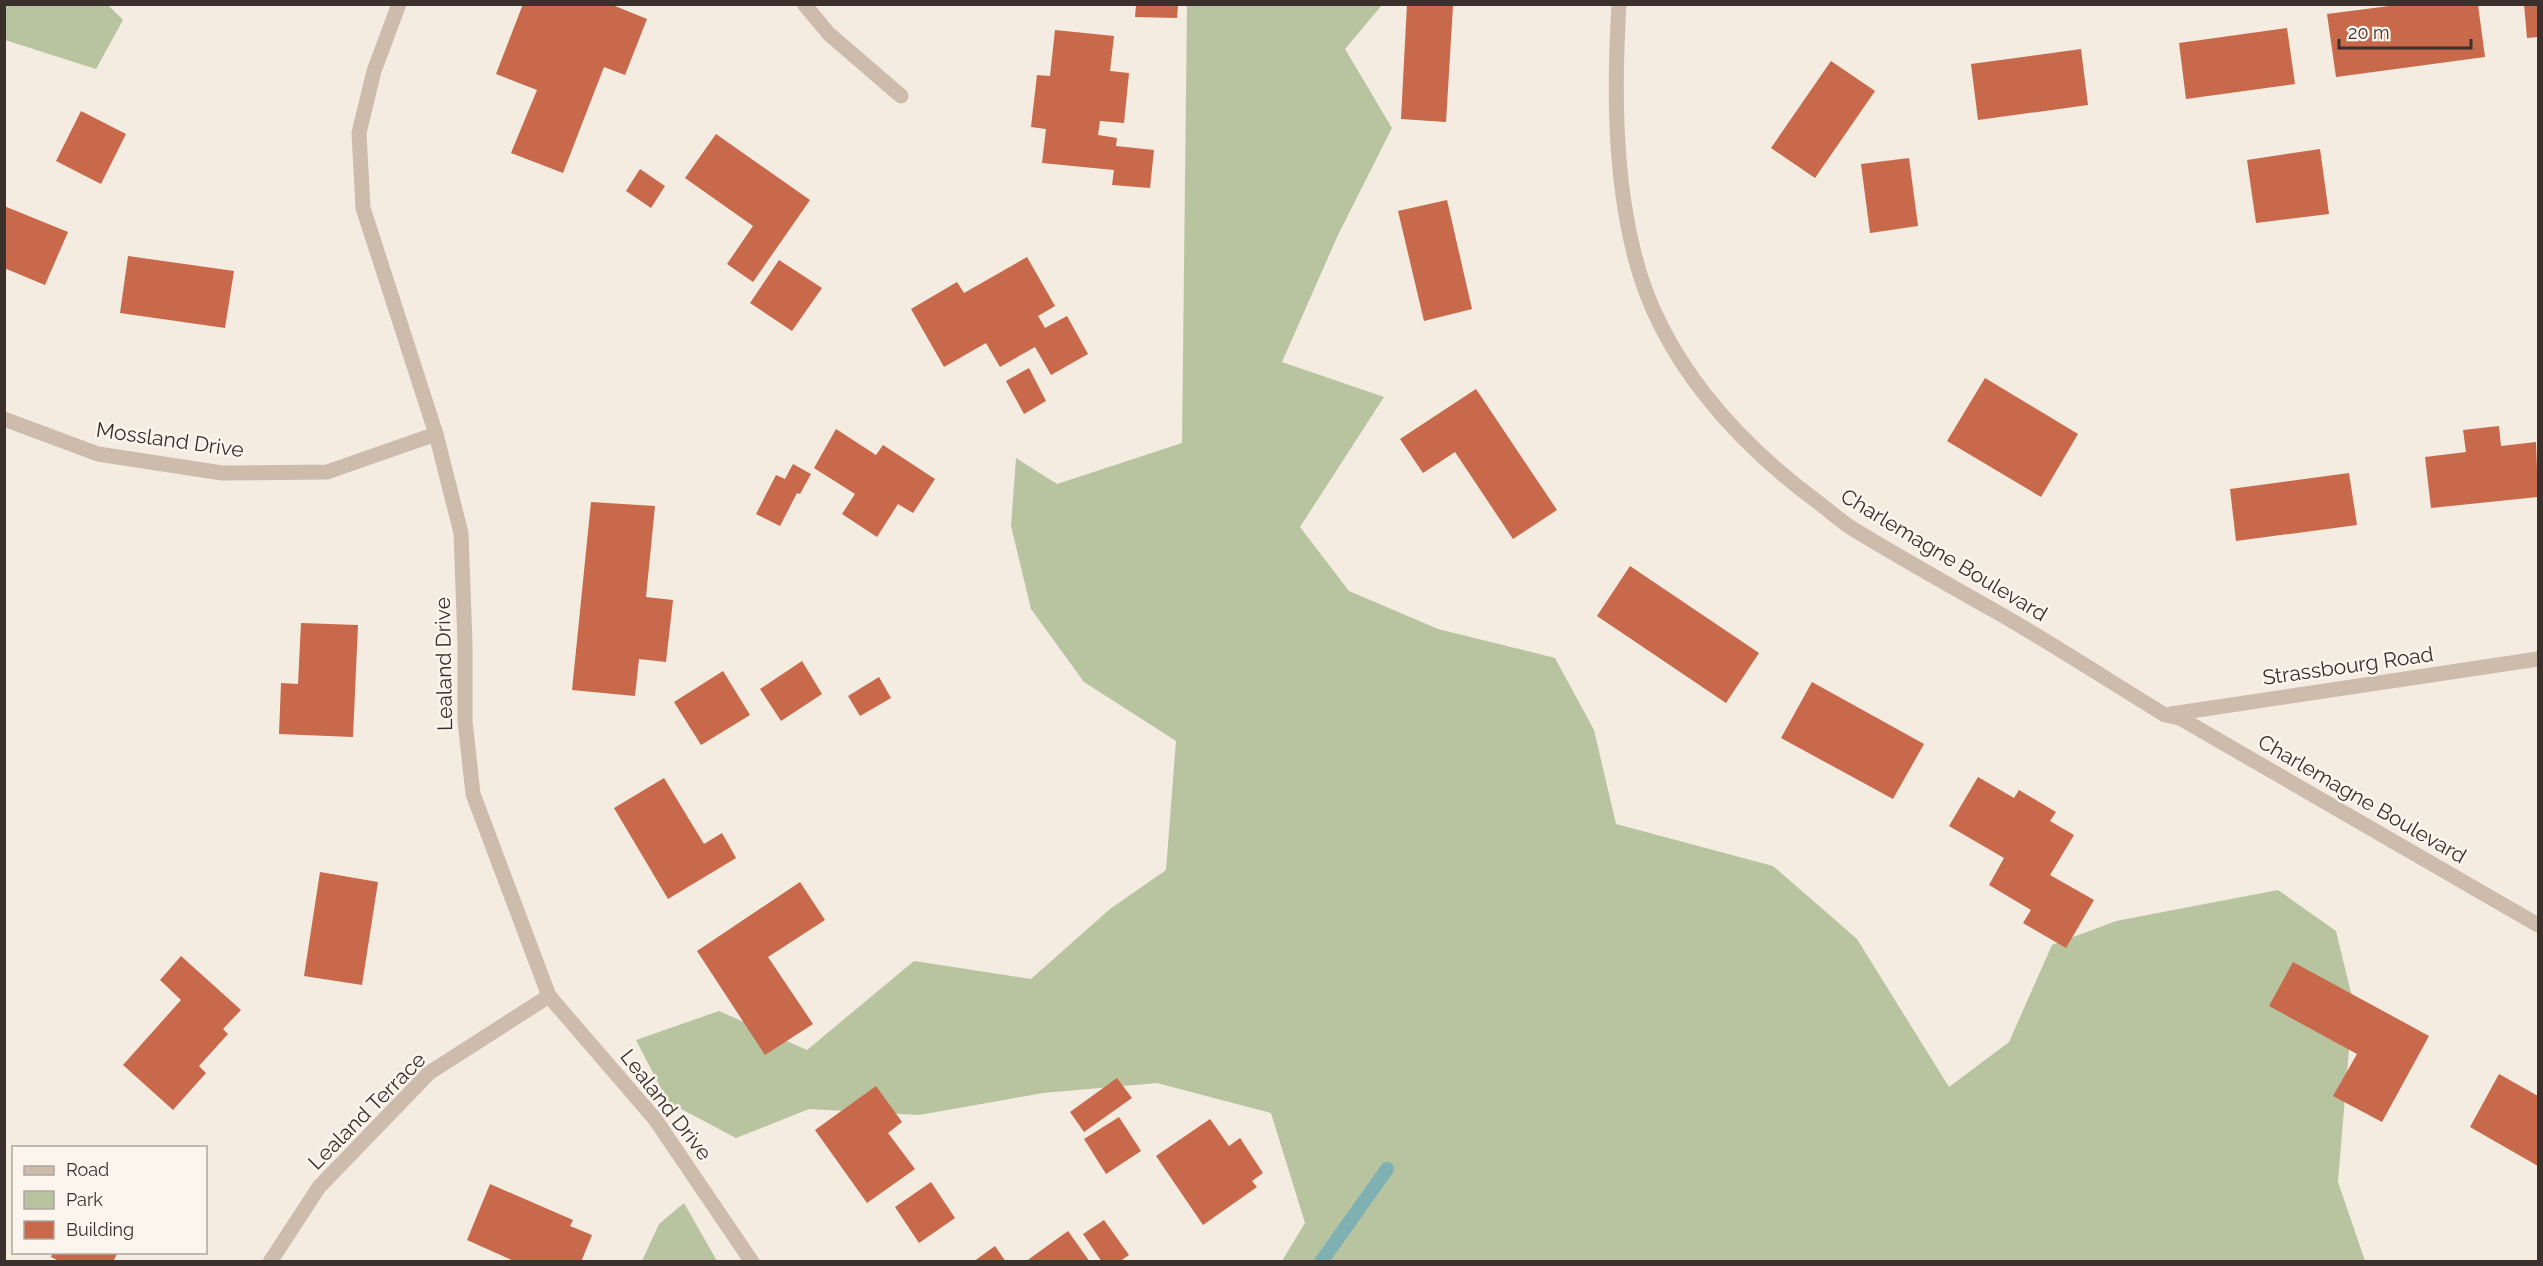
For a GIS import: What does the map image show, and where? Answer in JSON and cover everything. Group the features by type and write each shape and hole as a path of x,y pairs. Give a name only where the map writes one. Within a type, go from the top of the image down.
{"street":[{"name":"Lealand Drive","path":"399,4 374,71 359,133 363,208 436,434 461,533 465,721 473,794 549,996 655,1119 752,1262"},
{"path":"804,4 828,34 901,96"},
{"name":"Charlemagne Boulevard","path":"1619,4 1616,109 1622,189 1635,258 1656,316 1684,368 1756,452 1800,490 1856,531 2017,624 2165,715 2180,718 2538,925"},
{"name":"Mossland Drive","path":"4,419 98,454 222,473 327,472 436,434"},
{"name":"Strassbourg Road","path":"2165,715 2538,659"},
{"name":"Lealand Terrace","path":"270,1262 319,1187 429,1074 549,996"}],"green space":[{"path":"5,4 108,5 123,20 96,69 5,40"},
{"path":"1187,5 1382,5 1345,49 1392,128 1338,235 1282,362 1384,397 1300,527 1349,591 1438,629 1555,658 1594,730 1616,824 1773,866 1857,939 1949,1087 2009,1042 2052,945 2116,921 2278,890 2336,931 2353,1001 2338,1182 2365,1261 1282,1261 1305,1223 1271,1113 1157,1083 1043,1093 919,1115 809,1109 736,1138 668,1102 636,1040 719,1011 807,1050 914,961 1031,979 1110,909 1166,870 1176,741 1084,682 1031,609 1011,526 1016,458 1057,484 1182,443"},
{"path":"684,1203 717,1261 642,1261 659,1224"}],"building":[{"path":"523,4 610,4 647,19 625,75 604,67 563,173 511,153 537,90 496,74"},
{"path":"1407,4 1453,6 1446,122 1401,119"},
{"path":"2524,4 2538,4 2538,37 2527,38"},
{"path":"1136,5 1178,5 1177,18 1135,17"},
{"path":"2397,5 2478,5 2485,57 2336,77 2327,14"},
{"path":"2287,28 2295,84 2186,99 2179,43"},
{"path":"1055,30 1114,36 1110,71 1129,73 1124,123 1100,121 1098,135 1117,138 1116,146 1154,150 1150,188 1112,185 1114,170 1042,163 1046,129 1031,127 1037,75 1050,76"},
{"path":"2081,49 2088,105 1978,120 1971,64"},
{"path":"1831,61 1875,91 1815,178 1771,148"},
{"path":"81,111 126,134 101,184 56,161"},
{"path":"716,134 810,200 753,282 727,264 753,226 685,178"},
{"path":"2320,149 2329,214 2256,223 2247,160"},
{"path":"1909,158 1918,226 1870,233 1861,164"},
{"path":"640,169 665,186 651,208 626,191"},
{"path":"1447,200 1472,309 1424,321 1398,211"},
{"path":"4,206 68,232 45,285 4,268"},
{"path":"128,256 234,271 225,328 120,313"},
{"path":"1027,257 1055,306 1038,316 1045,328 1067,316 1088,354 1051,375 1035,347 1000,367 986,343 944,367 911,309 957,282 964,293"},
{"path":"779,260 822,288 792,331 750,303"},
{"path":"1029,368 1046,401 1024,414 1006,381"},
{"path":"1985,378 2078,434 2041,497 1947,441"},
{"path":"1476,389 1557,510 1513,539 1455,452 1423,473 1400,439"},
{"path":"2499,426 2501,446 2536,442 2538,497 2431,508 2425,457 2466,452 2463,430"},
{"path":"836,429 876,455 883,445 935,479 913,513 898,504 877,537 842,514 855,494 814,468"},
{"path":"793,464 811,474 800,494 797,493 780,526 756,514 776,475 785,479"},
{"path":"2349,473 2357,525 2236,541 2230,489"},
{"path":"591,502 655,506 646,597 673,600 666,662 639,659 635,696 572,690"},
{"path":"1630,566 1759,653 1726,703 1597,616"},
{"path":"301,623 358,625 353,737 279,734 281,683 298,684"},
{"path":"802,661 822,694 781,721 760,689"},
{"path":"723,671 750,715 701,745 674,702"},
{"path":"879,677 891,698 860,716 848,696"},
{"path":"1812,682 1924,744 1893,799 1781,738"},
{"path":"1978,777 2014,798 2019,790 2056,812 2050,821 2074,835 2050,875 2094,900 2066,948 2023,923 2031,910 1989,885 2004,858 1949,826"},
{"path":"664,778 704,844 722,833 736,858 668,899 614,808"},
{"path":"320,872 378,882 362,985 304,976"},
{"path":"800,882 825,920 768,957 813,1024 765,1055 697,951"},
{"path":"181,956 241,1010 223,1029 228,1034 199,1066 206,1073 173,1110 123,1065 181,1000 160,980"},
{"path":"2293,962 2429,1036 2382,1122 2333,1096 2357,1054 2269,1006"},
{"path":"2499,1074 2538,1096 2538,1166 2470,1127"},
{"path":"1117,1078 1132,1098 1084,1132 1070,1112"},
{"path":"876,1086 902,1122 888,1133 915,1169 867,1203 815,1130"},
{"path":"1119,1117 1141,1151 1106,1174 1084,1139"},
{"path":"1210,1119 1229,1146 1240,1138 1263,1173 1252,1181 1257,1187 1203,1225 1156,1156"},
{"path":"931,1182 955,1218 919,1243 895,1207"},
{"path":"490,1184 573,1220 570,1226 592,1235 581,1262 516,1262 467,1240"},
{"path":"1104,1220 1129,1255 1119,1262 1102,1262 1083,1234"},
{"path":"1068,1231 1090,1262 1025,1262"},
{"path":"995,1246 1006,1262 973,1262"},
{"path":"52,1254 117,1254 113,1262 61,1262 51,1257"}],"waterway":[{"path":"1321,1262 1387,1169"}]}
